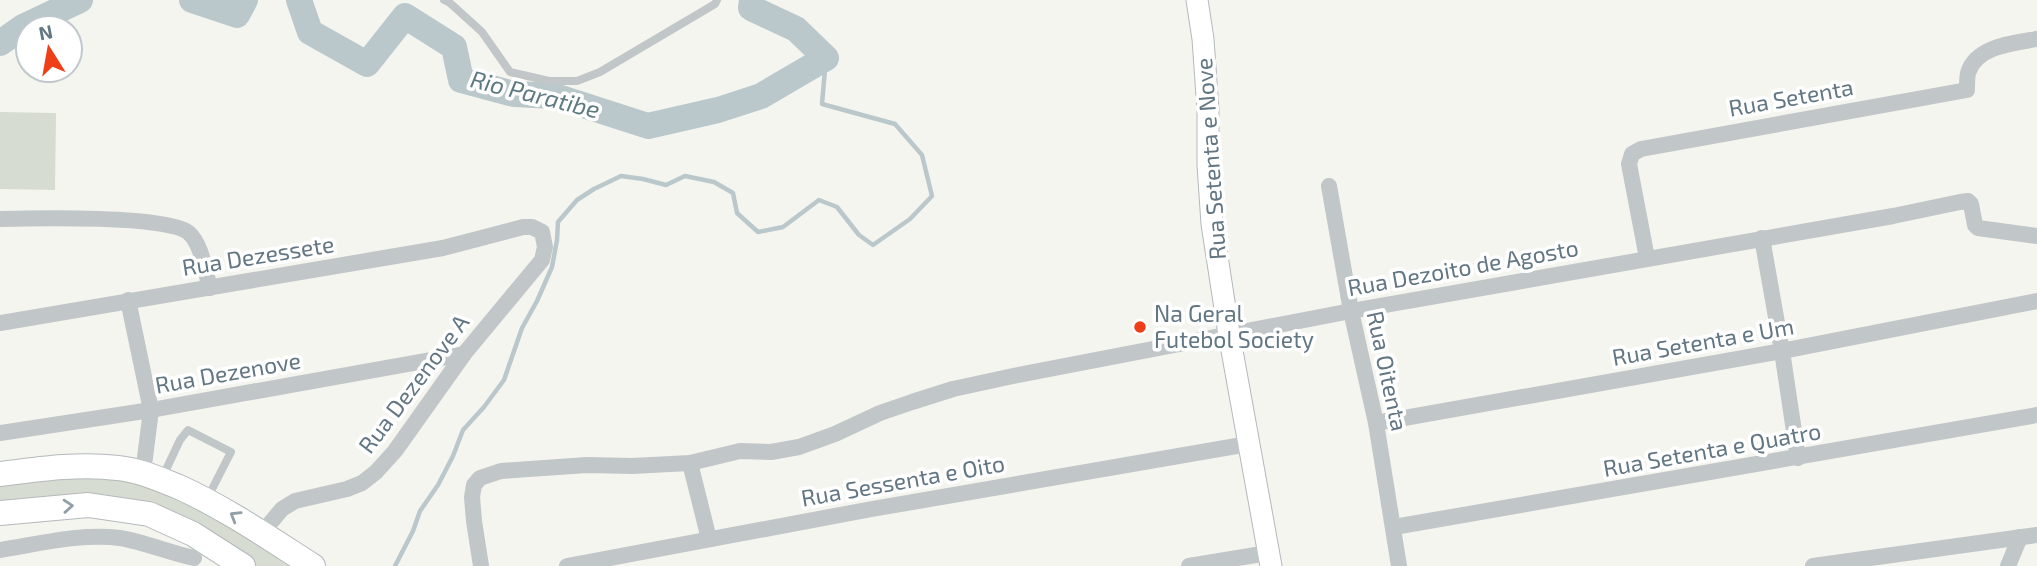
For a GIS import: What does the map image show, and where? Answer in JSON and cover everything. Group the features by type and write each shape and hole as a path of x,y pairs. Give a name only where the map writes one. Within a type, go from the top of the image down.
{"main road":[{"path":"0,474 74,466 118,468 152,476 235,515 313,566"},
{"path":"0,513 88,505 149,514 194,553 243,566"}],"street":[{"name":"Rua Setenta e Nove","path":"1197,0 1208,110 1212,225 1269,559"},
{"name":"Rua Setenta","path":"1647,258 1629,164 1632,154 1641,149 1967,90 1972,63 1980,55 2037,38"},
{"name":"Rua Oitenta","path":"1329,186 1351,311 1376,423 1399,566"},
{"name":"Rua Dezoito de Agosto","path":"481,566 472,497 474,485 480,478 501,471 690,463 740,451 771,452 799,447 880,413 953,389 1351,311 1960,202 1968,201 1971,204 1978,228 2037,236"},
{"path":"0,219 132,221 184,228 192,235 198,247 210,288"},
{"name":"Rua Dezessete","path":"0,323 443,248 523,227"},
{"name":"Rua Dezenove A","path":"262,533 282,509 295,501 362,483 395,451 464,354 542,260 545,247 542,232 532,227 523,227"},
{"path":"1762,239 1798,458"},
{"path":"128,300 151,410 152,476"},
{"name":"Rua Setenta e Um","path":"1376,423 1782,351 2037,301"},
{"name":"Rua Dezenove","path":"0,433 151,410 464,354"},
{"name":"Rua Setenta e Quatro","path":"1394,527 2037,415"},
{"name":"Rua Sessenta e Oito","path":"567,566 1248,444"},
{"path":"690,463 709,539"},
{"path":"1813,566 2037,535"},
{"path":"0,550 84,537 106,537 135,541 171,553 194,553"},
{"path":"2008,566 2020,537"},
{"path":"1189,566 1269,559"}],"lane":[{"path":"444,0 482,32 510,72 549,81 577,81 600,72 715,4 717,0"},
{"path":"152,476 188,430 231,452 206,500"}],"shaded area":[{"path":"0,112 56,113 55,190 0,189"},
{"path":"95,472 151,480 304,566 250,566 160,514 0,508 0,479"}],"waterway":[{"name":"Rio Paratibe","path":"0,43 23,27 80,0"},
{"name":"Rio Paratibe","path":"192,0 237,15 245,0"},
{"name":"Rio Paratibe","path":"299,0 310,32 367,64 405,16 454,47 461,80 514,94 555,96 648,126 718,110 761,96 826,58 796,29 751,8 752,0"},
{"path":"395,566 420,511 453,456 463,430 504,380 522,328 552,267 558,222 577,200 621,176 666,185 685,176 714,182 733,193 737,213 758,232 783,227 819,200 837,207 859,235 873,245 910,219 932,196 922,155 895,124 822,104 826,58"}],"place":[{"name":"Na Geral Futebol Society","path":"1140,327"}]}
